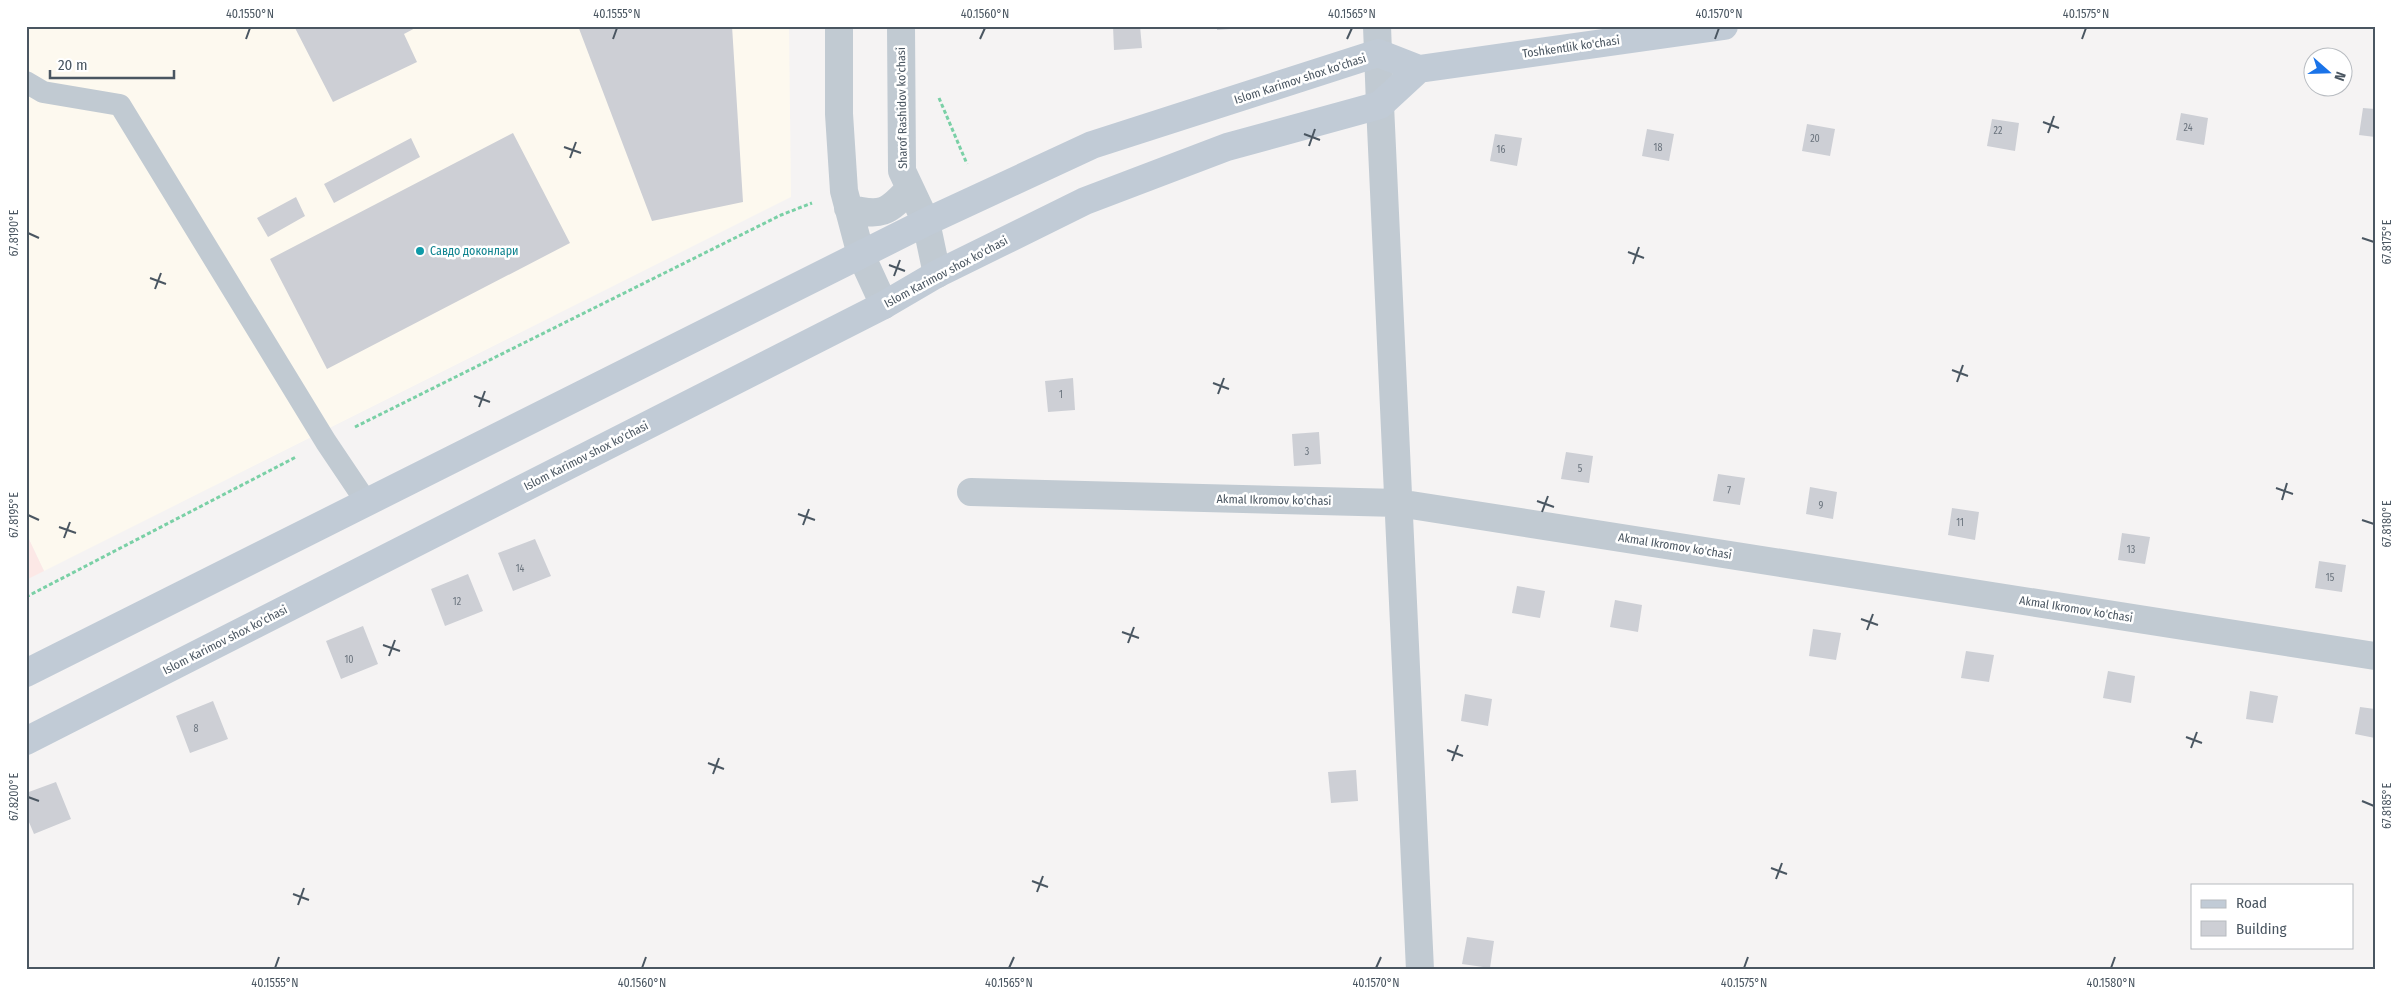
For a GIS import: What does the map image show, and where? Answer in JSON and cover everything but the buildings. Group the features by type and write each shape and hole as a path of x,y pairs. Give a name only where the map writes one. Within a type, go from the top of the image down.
{"main road":[{"name":"Toshkentlik ko'chasi","path":"1419,69 1724,26"},
{"name":"Islom Karimov shox ko'chasi","path":"26,673 926,222 1092,145 1378,53 1419,69 1380,105 1227,147 1085,201 937,274 884,304 26,741"}],"street":[{"path":"839,26 838,114 846,200 862,255 884,304"},
{"name":"Sharof Rashidov ko'chasi","path":"901,26 902,171 926,222 937,274"},
{"path":"1377,26 1420,970"},
{"path":"846,200 870,214 894,207 910,188"},
{"name":"Akmal Ikromov ko'chasi","path":"971,492 1398,503 2375,656"}],"lane":[{"path":"26,82 43,92 120,105 326,442 367,503"}],"path":[{"path":"937,92 981,197"},
{"path":"26,597 326,442 781,215 846,200"}],"shaded area":[{"path":"26,26 789,26 791,197 44,571 26,533"},
{"path":"26,533 44,571 26,580"}],"place":[{"name":"Cавдо доконлари","path":"420,251"}]}
